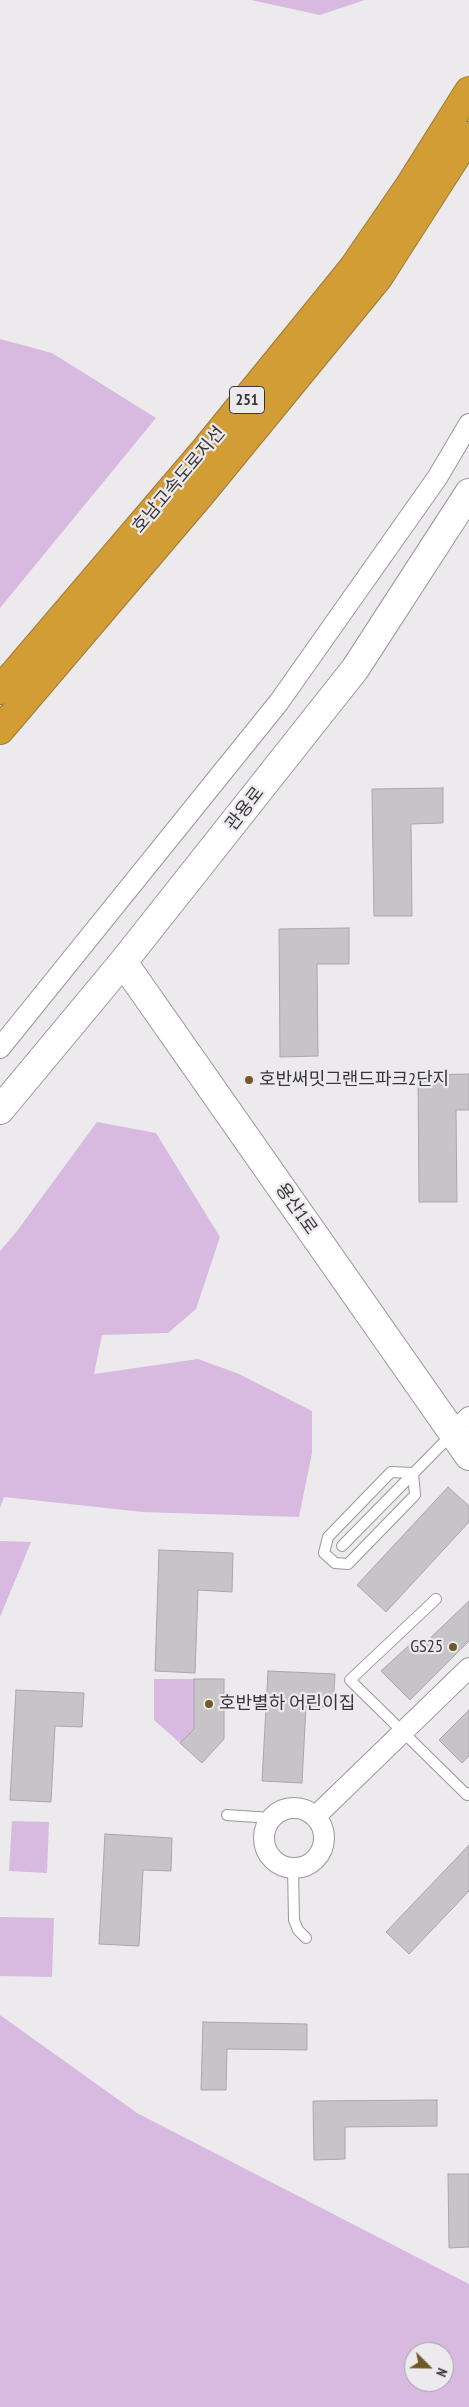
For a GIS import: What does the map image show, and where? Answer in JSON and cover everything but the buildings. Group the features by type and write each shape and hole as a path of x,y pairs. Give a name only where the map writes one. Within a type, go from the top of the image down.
{"highway":[{"name":"호남고속도로지선","path":"0,690 204,451 347,275 410,185 469,90"},
{"name":"호남고속도로지선","path":"0,730 201,494 378,278 469,136"}],"main road":[{"name":"관용로","path":"0,1110 124,962 355,669 469,493"},
{"name":"용산1로","path":"124,962 461,1425 469,1456"}],"street":[{"path":"0,1048 279,702 437,478 469,424"},
{"path":"316,1816 469,1668"},
{"path":"288,1808 303,1809 316,1816 324,1834 320,1853 314,1860 306,1865 293,1867 278,1863 270,1856 264,1837 271,1818 288,1808"}],"lane":[{"path":"342,1546 461,1425"},
{"path":"391,1472 413,1474 415,1495 348,1564 335,1563 324,1553 328,1537 391,1472"},
{"path":"436,1600 350,1680 467,1795 469,1793"},
{"path":"228,1815 271,1818"},
{"path":"293,1867 294,1920 298,1930 306,1938"}],"shaded area":[{"path":"251,0 365,0 320,15"},
{"path":"0,339 52,353 156,418 0,608"},
{"path":"97,1122 156,1133 220,1237 196,1309 168,1333 102,1335 94,1374 198,1359 239,1374 312,1411 312,1453 299,1517 143,1512 4,1497 0,1508 0,1251 17,1231"},
{"path":"0,1541 31,1542 0,1617"},
{"path":"154,1679 194,1679 194,1729 180,1743 154,1720"},
{"path":"12,1821 49,1822 47,1873 9,1871"},
{"path":"0,1917 54,1918 52,1977 0,1976"},
{"path":"0,2015 137,2113 469,2284 469,2407 0,2407"}],"place":[{"name":"호반써밋그랜드파크2단지","path":"249,1080"},
{"name":"GS25","path":"453,1647"},
{"name":"호반별하 어린이집","path":"209,1704"}]}
